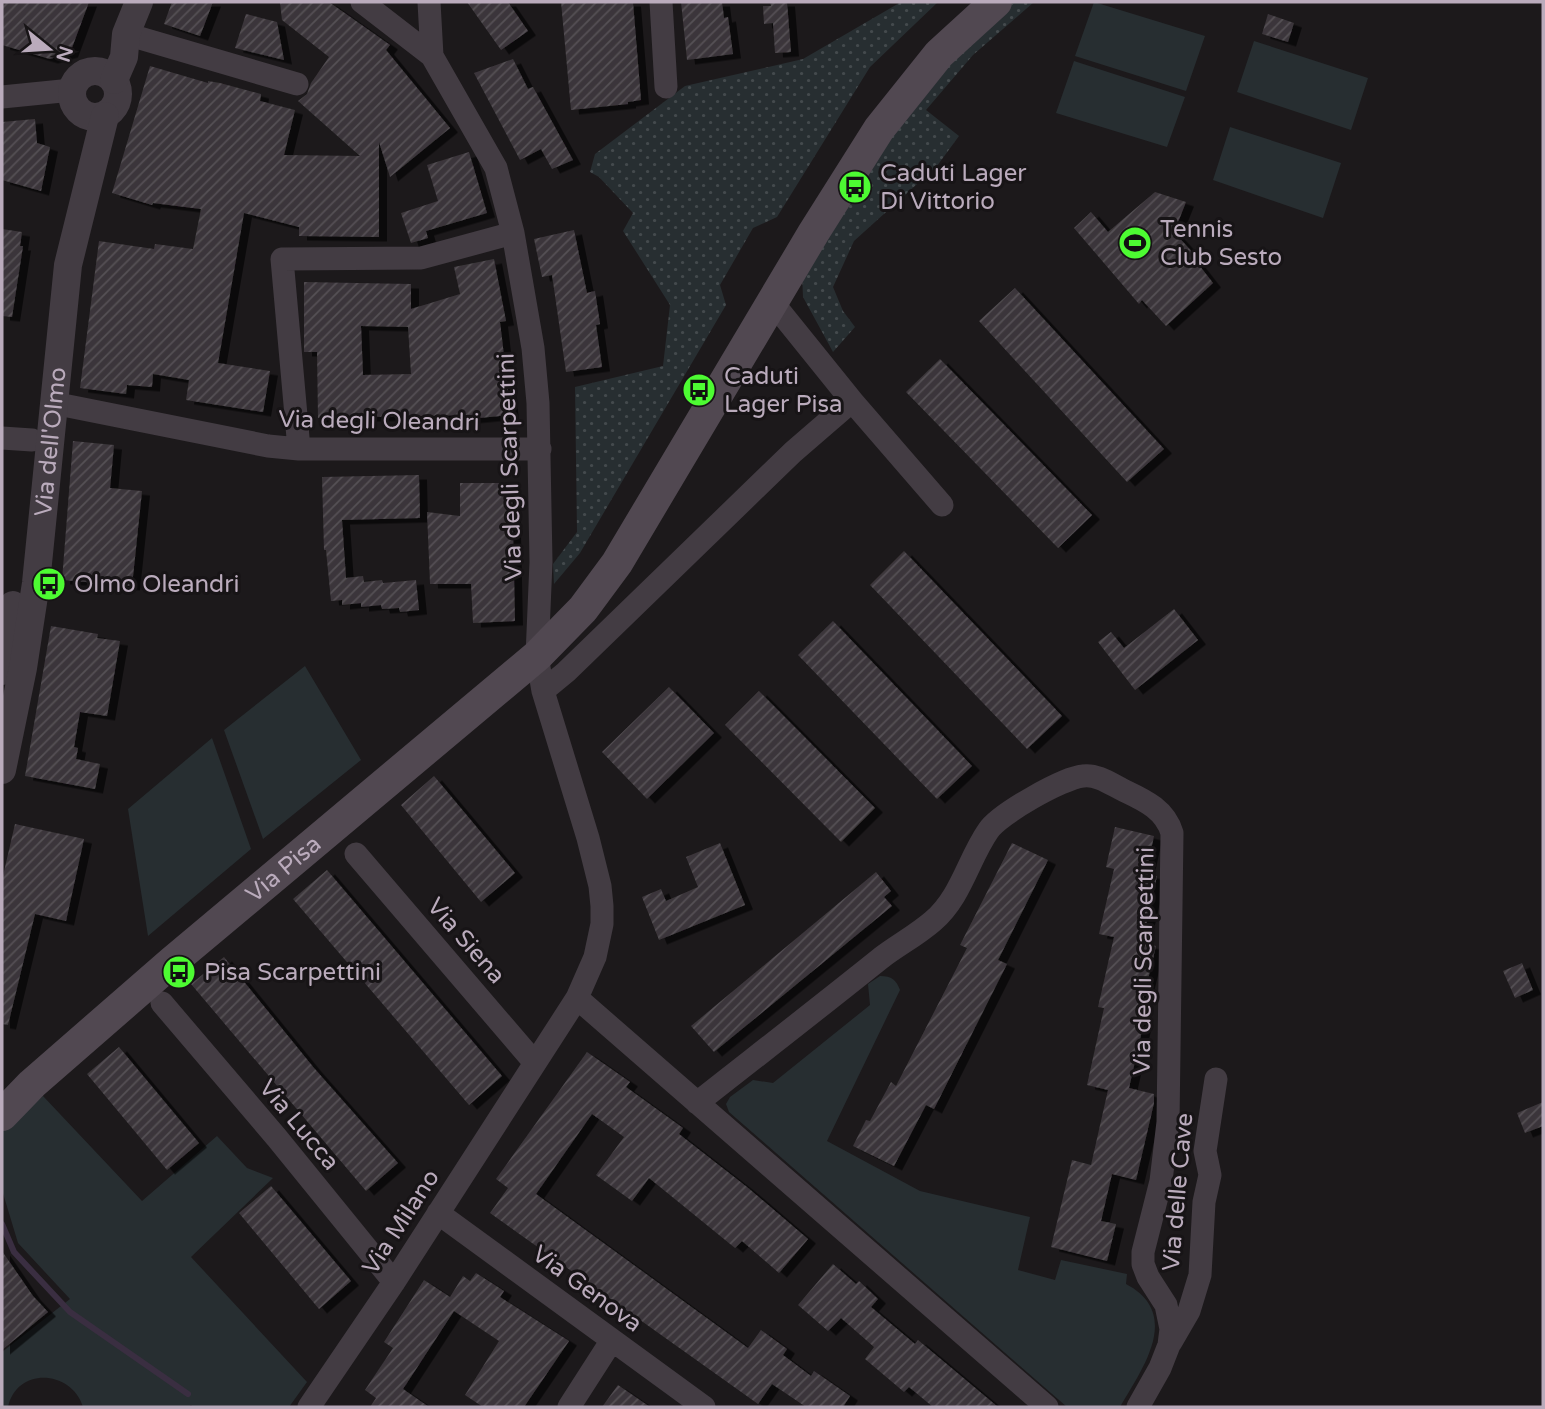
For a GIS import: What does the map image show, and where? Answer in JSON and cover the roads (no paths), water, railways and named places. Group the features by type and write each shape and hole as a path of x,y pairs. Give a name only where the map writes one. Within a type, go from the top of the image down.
{"main road":[{"name":"Via Pisa","path":"2,1115 32,1084 172,962 537,656 583,609 617,564 862,154 895,106 952,40 996,2"},
{"name":"Via Pisa","path":"2,1100 32,1084"}],"street":[{"name":"Via dell'Olmo","path":"2,671 18,579 57,235 96,116 117,104 118,88 104,75 124,57 126,34 139,2"},
{"name":"Via degli Scarpettini","path":"362,2 432,56 496,167 513,233 533,348 540,449 541,562 537,656 542,691 582,817 603,905 595,957 577,998 535,1063"},
{"path":"429,2 432,56"},
{"path":"661,2 666,87"},
{"path":"126,34 297,84"},
{"path":"96,116 76,109 72,102 72,90 80,76 104,75"},
{"path":"2,97 72,90"},
{"name":"Via dell'Olmo","path":"2,770 23,668 36,583 52,403 68,265 96,116"},
{"path":"299,449 282,259 421,258 513,233"},
{"path":"773,303 852,401 942,505"},
{"path":"542,691 566,672 793,452 852,401"},
{"name":"Via degli Oleandri","path":"52,403 268,446 299,449 540,449"},
{"path":"2,438 32,440"},
{"name":"Via degli Scarpettini","path":"697,1103 896,946 935,920 962,883 975,854 998,818 1055,786 1085,775 1095,777 1148,802 1168,821 1172,834 1168,1122 1161,1181 1143,1252 1143,1265 1166,1306 1171,1329 1169,1345 1160,1368 1138,1407"},
{"name":"Via Siena","path":"356,854 535,1063"},
{"path":"577,998 1047,1407"},
{"name":"Via Lucca","path":"162,1003 277,1138 394,1282"},
{"name":"Via Milano","path":"309,1407 394,1282 535,1063"},
{"name":"Via delle Cave","path":"1169,1345 1189,1311 1200,1275 1204,1202 1210,1175 1205,1151 1216,1079"},
{"name":"Via Genova","path":"438,1213 704,1407"},
{"path":"569,1407 612,1340"}],"waterway":[{"path":"2,1224 14,1252 70,1312 188,1394"}],"place":[{"name":"Caduti Lager Di Vittorio","path":"855,187"},
{"name":"Tennis Club Sesto","path":"1135,243"},
{"name":"Caduti Lager Pisa","path":"699,390"},
{"name":"Olmo Oleandri","path":"49,584"},
{"name":"Pisa Scarpettini","path":"179,972"}]}
